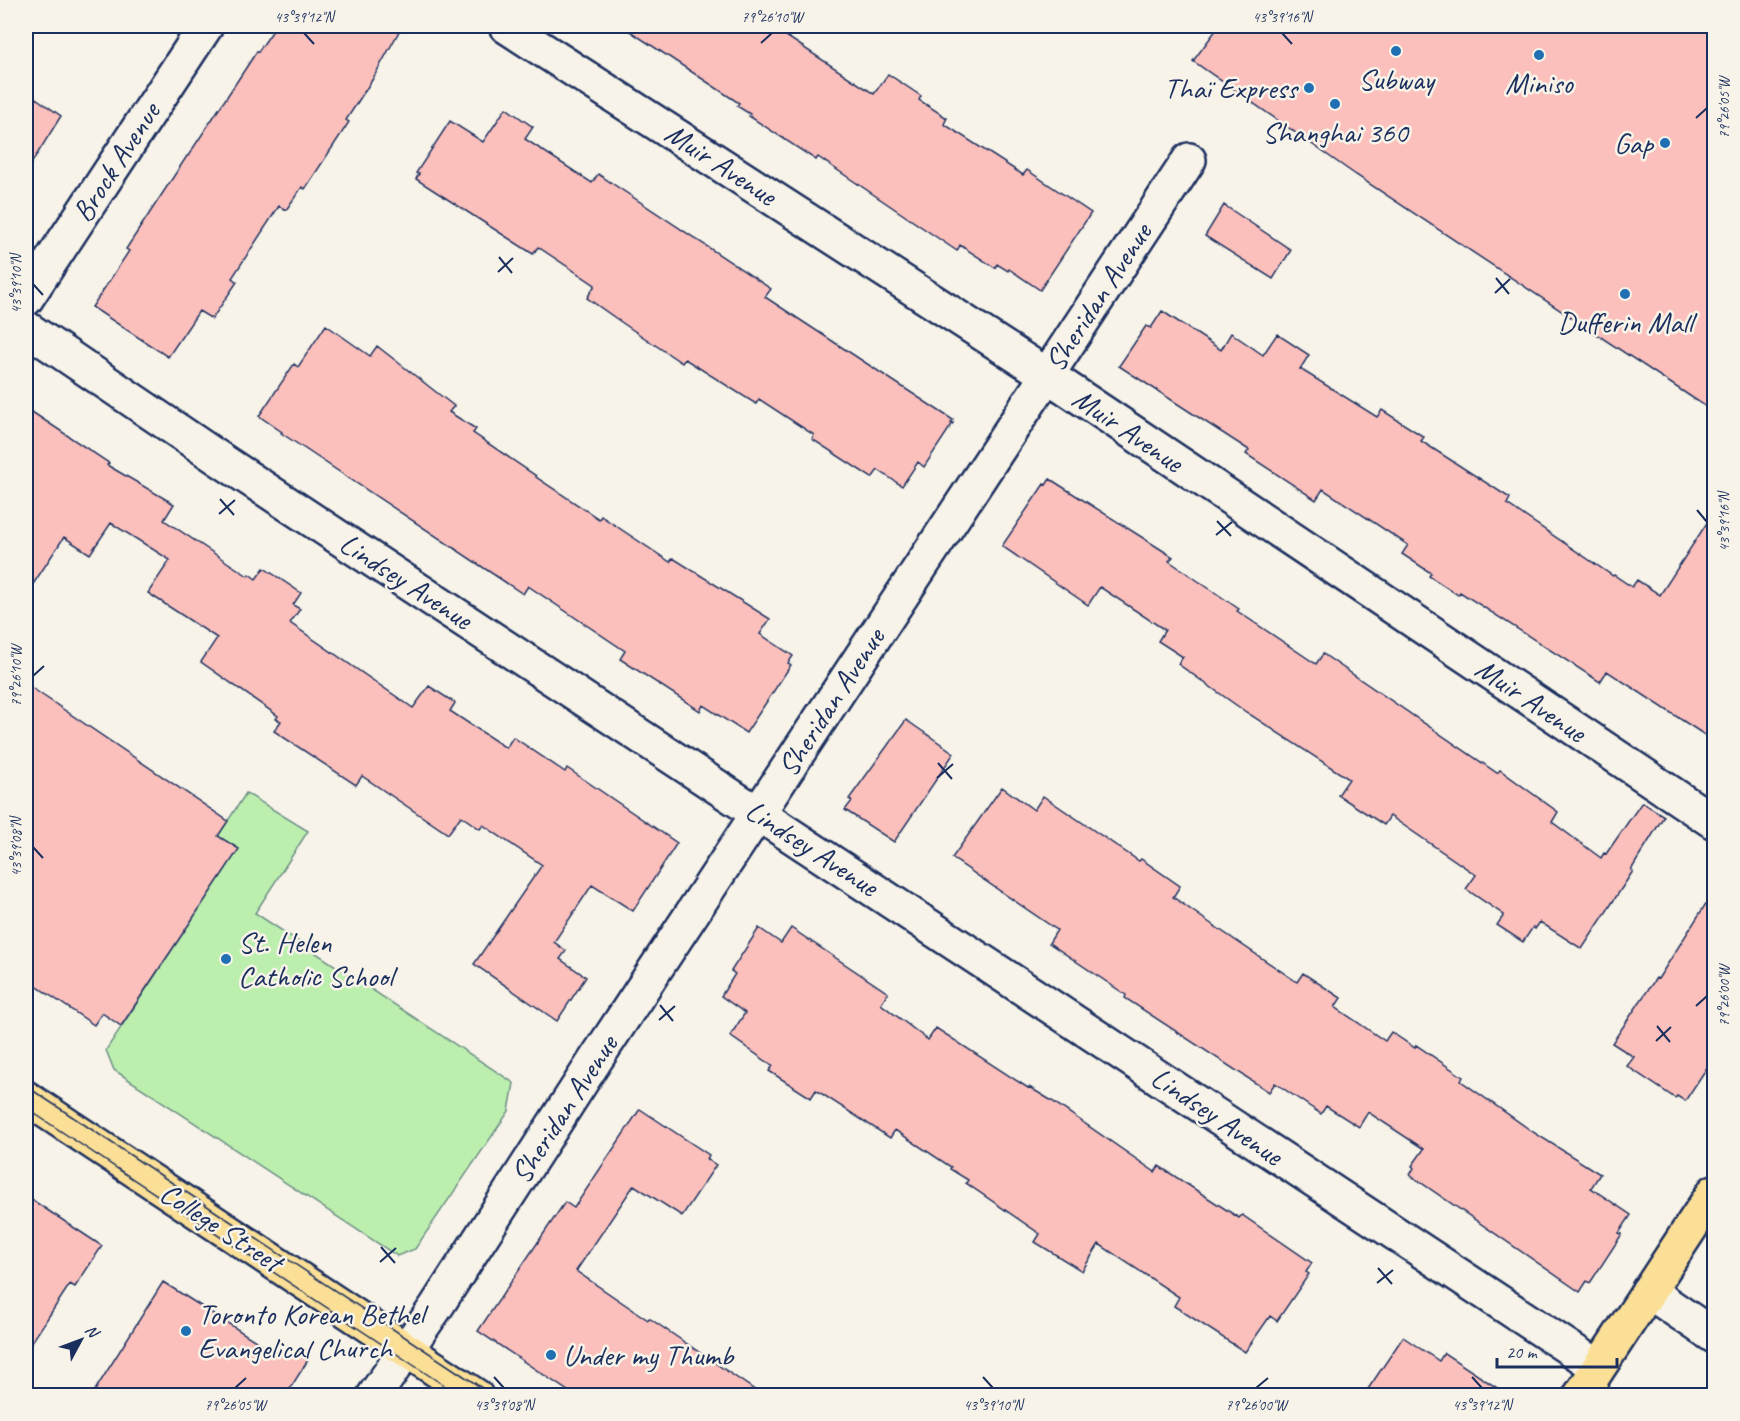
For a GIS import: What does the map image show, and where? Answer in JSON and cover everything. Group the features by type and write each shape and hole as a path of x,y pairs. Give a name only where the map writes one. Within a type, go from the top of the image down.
{"main road":[{"name":"College Street","path":"26,1098 476,1395"},
{"path":"1580,1395 1714,1192"}],"street":[{"name":"Brock Avenue","path":"26,299 206,26"},
{"name":"Muir Avenue","path":"506,26 1047,375 1714,822"},
{"name":"Sheridan Avenue","path":"374,1395 407,1350 1189,160"},
{"name":"Lindsey Avenue","path":"26,328 228,464 1598,1367"},
{"path":"1648,1291 1714,1336"}],"green space":[{"path":"246,793 308,831 255,913 514,1083 509,1111 415,1249 397,1256 114,1070 106,1050 238,850 218,836"}],"building":[{"path":"276,26 402,26 372,80 346,120 349,122 305,189 302,187 286,210 279,206 232,278 237,282 212,319 199,311 168,357 92,307 129,251 126,249 257,51"},
{"path":"622,26 771,26 874,94 888,74 921,96 919,100 947,118 944,124 1023,175 1027,170 1091,213 1040,290 1009,269 1008,271 997,264 995,268 960,245 957,251 818,157 816,160 749,116 750,114 737,106 739,103"},
{"name":"Dufferin Mall","path":"1219,26 1714,26 1714,412 1356,175 1193,61"},
{"path":"26,91 61,116 26,172"},
{"path":"506,108 533,127 525,139 592,183 598,174 771,289 765,297 953,420 924,467 918,462 902,486 878,470 872,478 812,439 814,435 759,399 756,404 685,359 682,363 624,324 587,298 595,285 538,247 533,254 416,179 419,174 416,173 450,121 483,142"},
{"path":"1224,205 1291,250 1273,279 1205,236"},
{"path":"1162,311 1221,350 1231,333 1263,355 1277,334 1309,355 1300,369 1377,417 1382,410 1424,437 1421,441 1510,498 1507,504 1632,587 1637,580 1660,595 1714,512 1714,741 1607,671 1600,682 1460,592 1458,595 1429,576 1431,573 1402,554 1408,545 1323,489 1316,500 1246,454 1249,450 1119,366 1146,326 1151,328"},
{"path":"326,325 370,356 377,346 454,406 449,412 476,429 473,433 599,519 601,516 670,562 673,558 770,619 760,634 793,656 788,663 791,665 746,733 703,705 700,711 620,659 625,651 528,586 523,594 259,416 294,364 298,367"},
{"path":"26,408 109,463 107,465 174,504 164,520 248,576 249,574 256,579 264,568 301,593 293,605 300,609 290,623 413,708 429,686 455,703 450,711 506,748 513,737 565,772 567,768 677,843 633,911 592,885 554,942 566,951 560,959 586,977 557,1021 474,964 542,865 483,825 480,829 461,816 448,834 362,776 356,785 274,731 281,721 276,719 278,716 201,662 217,638 148,593 170,560 111,523 90,554 64,537 26,595"},
{"path":"1050,479 1173,557 1169,561 1239,609 1237,611 1316,664 1323,654 1497,773 1500,770 1558,812 1552,822 1601,858 1642,802 1664,816 1631,870 1633,871 1582,949 1540,922 1535,929 1533,927 1523,942 1497,925 1504,915 1466,889 1476,875 1390,816 1384,825 1338,795 1349,779 1246,712 1178,664 1183,657 1158,641 1165,630 1100,587 1088,605 1002,546 1044,484 1046,485"},
{"path":"26,684 228,821 218,836 239,849 121,1026 102,1013 94,1025 26,979"},
{"path":"906,720 954,753 894,842 845,810 852,801 849,799"},
{"path":"1002,787 1034,810 1043,796 1139,861 1141,859 1180,886 1173,897 1207,921 1297,982 1303,973 1341,998 1335,1007 1385,1041 1391,1032 1415,1048 1416,1045 1463,1077 1461,1081 1533,1132 1600,1174 1591,1188 1631,1215 1619,1233 1622,1234 1590,1283 1587,1281 1580,1292 1410,1175 1414,1168 1412,1166 1424,1149 1368,1112 1359,1127 1326,1106 1321,1114 1275,1083 1269,1092 1125,998 1126,995 1049,943 1057,930 952,858"},
{"path":"1714,891 1714,1057 1685,1101 1677,1096 1675,1098 1627,1066 1634,1057 1612,1043 1656,978 1658,979"},
{"path":"759,928 781,943 791,928 888,993 881,1004 928,1040 936,1028 1052,1101 1155,1172 1159,1166 1239,1218 1242,1215 1312,1263 1306,1272 1309,1274 1277,1321 1270,1316 1245,1352 1174,1306 1179,1297 1099,1244 1082,1271 1035,1242 1040,1234 966,1183 968,1180 950,1169 951,1167 895,1130 890,1138 816,1090 811,1098 769,1071 773,1066 730,1036 745,1013 721,996 735,974 731,971"},
{"path":"640,1109 709,1155 707,1159 716,1165 682,1216 634,1185 576,1271 762,1395 574,1395 478,1331 565,1202 574,1208"},
{"path":"26,1196 102,1246 75,1287 70,1284 26,1351"},
{"name":"Toronto Korean Bethel Evangelical Church","path":"163,1282 273,1352 280,1342 308,1360 286,1395 92,1395"},
{"path":"1403,1337 1439,1361 1444,1353 1508,1395 1364,1395"}],"tram line":[{"path":"26,1086 494,1396"},
{"path":"26,1108 460,1396"}],"place":[{"name":"Subway","path":"1396,51"},
{"name":"Miniso","path":"1539,55"},
{"name":"Thaï Express","path":"1309,88"},
{"name":"Shanghai 360","path":"1335,104"},
{"name":"Gap","path":"1665,143"},
{"name":"Dufferin Mall","path":"1625,294"},
{"name":"St. Helen Catholic School","path":"226,959"},
{"name":"Toronto Korean Bethel Evangelical Church","path":"186,1331"},
{"name":"Under my Thumb","path":"551,1355"}]}
